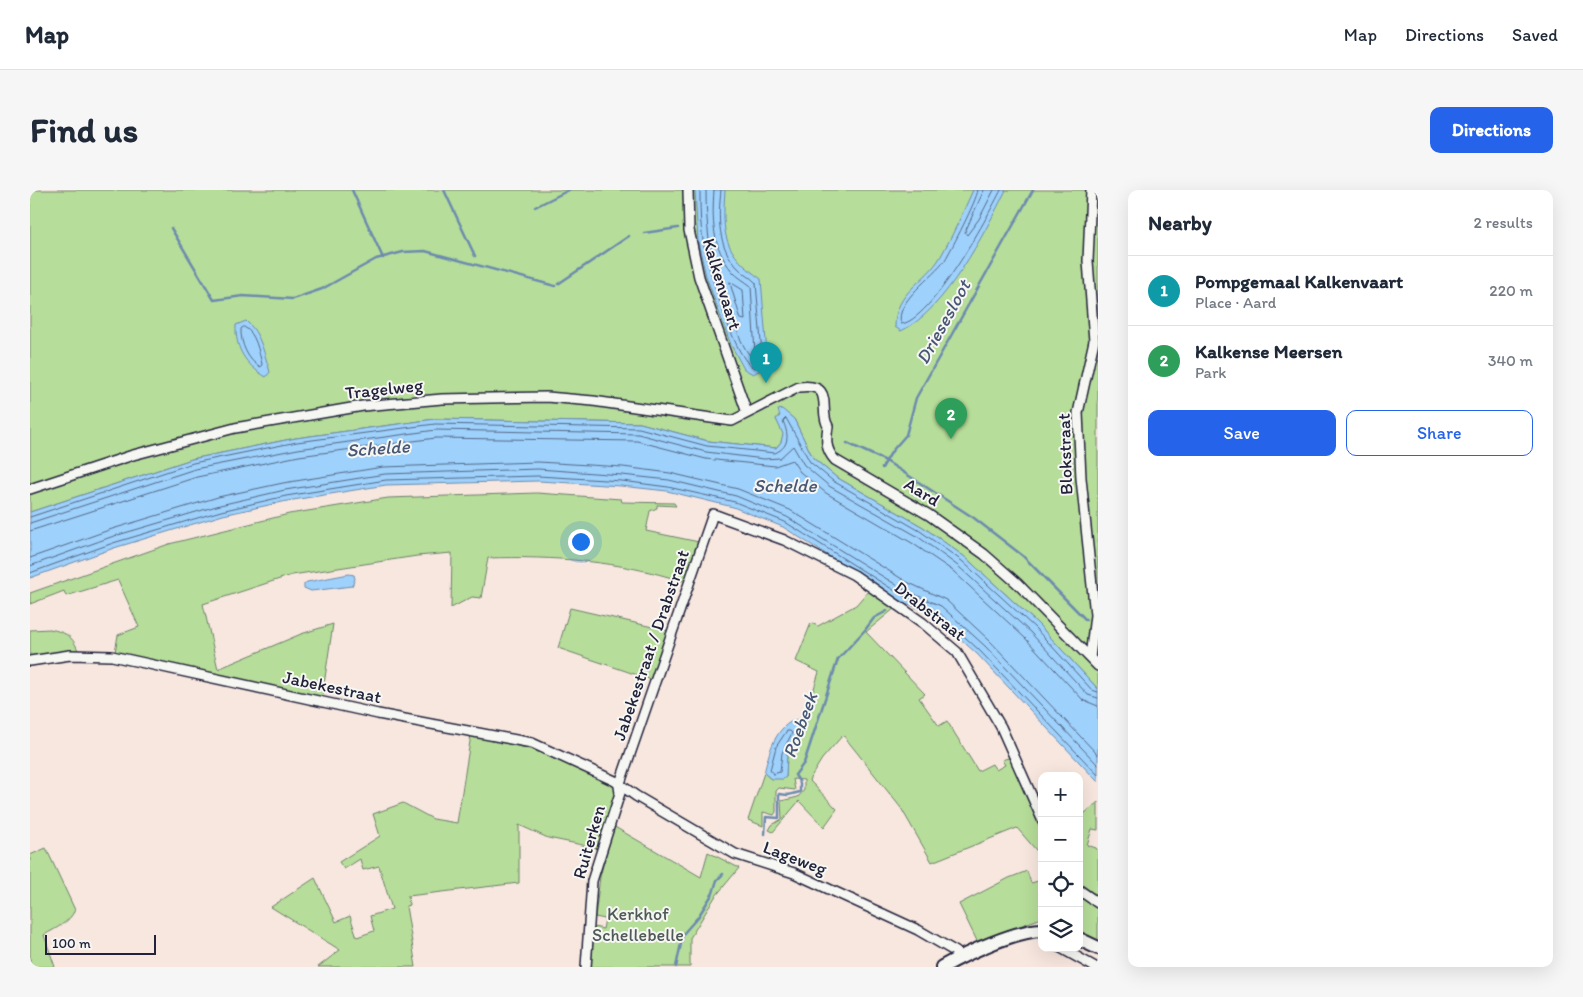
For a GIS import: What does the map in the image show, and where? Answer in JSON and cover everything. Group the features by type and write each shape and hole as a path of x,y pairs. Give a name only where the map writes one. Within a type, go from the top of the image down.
{"main road":[{"path":"942,967 960,957 1025,932 1038,930"},
{"path":"1083,941 1098,948"}],"street":[{"name":"Kalkenvaart","path":"688,190 689,230 700,277 747,413"},
{"name":"Blokstraat","path":"1090,658 1095,615 1083,505 1078,413 1094,341 1088,261 1091,190"},
{"name":"Aard","path":"747,413 799,387 812,387 816,389 825,400 824,420 828,426 826,440 828,452 832,456 843,466 929,515 984,554 1017,583 1098,666"},
{"name":"Tragelweg","path":"30,490 133,455 235,428 295,416 404,401 547,397 602,402 732,421 747,413"},
{"name":"Jabekestraat / Drabstraat","path":"619,786 713,514"},
{"name":"Drabstraat","path":"713,514 784,540 854,575 923,623 957,652 1001,727 1041,817"},
{"name":"Jabekestraat","path":"30,661 70,655 112,656 378,714 519,740 556,753 615,781 619,786"},
{"name":"Lageweg","path":"619,786 735,854 788,870 874,909 932,938 956,952 960,957"},
{"name":"Ruiterken","path":"586,967 592,881 620,793 619,786"},
{"path":"1083,893 1098,902"},
{"path":"1068,952 1095,967"}],"green space":[{"path":"30,190 1098,190 1098,689 1038,624 965,557 923,527 836,477 813,458 794,419 786,413 780,414 776,419 784,434 776,448 708,441 640,423 435,419 296,438 192,459 30,512"},
{"path":"537,493 621,499 622,502 674,503 676,506 657,505 657,508 650,511 646,531 699,542 686,578 682,581 610,564 586,561 488,558 481,598 472,597 451,608 452,553 417,556 292,575 203,604 218,669 301,634 333,624 322,698 115,652 118,635 139,627 118,580 66,596 64,591 30,604 30,593 169,544 289,514 388,498"},
{"path":"869,590 895,608 866,632 925,694 919,698 939,726 947,721 978,771 992,764 996,770 1005,765 1002,760 1011,757 1038,823 1038,852 1017,828 932,862 901,808 843,735 822,759 809,780 837,809 824,827 799,801 773,832 769,830 772,825 782,819 781,801 798,797 804,790 804,780 793,779 795,790 779,788 776,791 776,812 774,815 763,812 763,826 748,820 764,773 771,779 786,777 787,754 802,728 819,672 796,661 811,623 818,626 856,605"},
{"path":"570,608 670,631 652,680 558,648"},
{"path":"50,629 69,636 79,653 30,666 30,630"},
{"path":"471,735 547,753 617,787 597,848 548,838 519,825 519,883 408,896 409,905 406,906 416,967 318,967 340,950 271,907 315,878 336,922 350,916 357,937 374,931 370,916 392,909 379,866 363,870 360,859 344,869 339,862 380,836 373,814 403,803 433,819 457,823"},
{"path":"1098,802 1098,830 1092,829 1087,845 1096,848 1098,851 1098,894 1093,893 1083,885 1083,815"},
{"name":"Kerkhof Schellebelle","path":"613,826 701,877 708,852 739,868 715,897 690,938 690,967 591,967 594,927 603,929 605,919 595,917 600,877"},
{"path":"46,848 75,910 66,922 44,935 55,967 30,967 30,855"},
{"path":"1027,871 1031,883 1038,881 1038,919 977,941 959,904 1009,878"},
{"path":"1083,897 1098,907 1098,942 1083,936"}],"water":[{"path":"695,190 725,190 725,231 732,251 748,269 761,279 767,354 765,368 753,374 744,369 731,345 706,276 698,242"},
{"path":"973,190 1006,190 975,248 948,289 917,321 901,331 895,327 896,314 900,304 941,256"},
{"path":"246,321 255,332 261,344 270,372 266,377 247,362 237,342 236,325"},
{"name":"Schelde","path":"782,409 794,419 813,458 836,477 923,527 965,557 1038,624 1098,689 1098,782 977,654 935,616 897,599 783,527 733,507 667,491 538,481 386,485 287,501 223,515 114,548 30,578 30,512 192,459 296,438 435,419 640,423 708,441 776,448 781,442 783,434 776,419 780,416 778,410"},
{"path":"349,574 354,575 355,579 352,586 311,591 304,588 304,584 307,582"},
{"path":"798,719 804,720 787,754 786,777 783,779 771,779 764,773 774,741 784,727"}],"waterway":[{"path":"352,190 383,258"},
{"path":"444,190 475,256"},
{"path":"535,207 569,190"},
{"name":"Driesesloot","path":"882,468 892,451 906,435 916,398 1033,190"},
{"path":"171,228 214,300 243,296 293,299 322,289 376,259 403,252 425,251 555,286"},
{"path":"644,233 678,228"},
{"path":"558,284 629,236"},
{"path":"847,443 886,461 974,518 1023,556 1086,620"},
{"name":"Roebeek","path":"765,834 766,817 779,818 779,794 788,795 800,792 800,783 795,775 804,763 838,659 874,618 887,611"},
{"name":"Roebeek","path":"676,967 683,934 698,917 713,893 717,880 723,874"}],"place":[{"name":"Pompgemaal Kalkenvaart","path":"766,383"},
{"name":"Kalkense Meersen","path":"951,439"}]}
